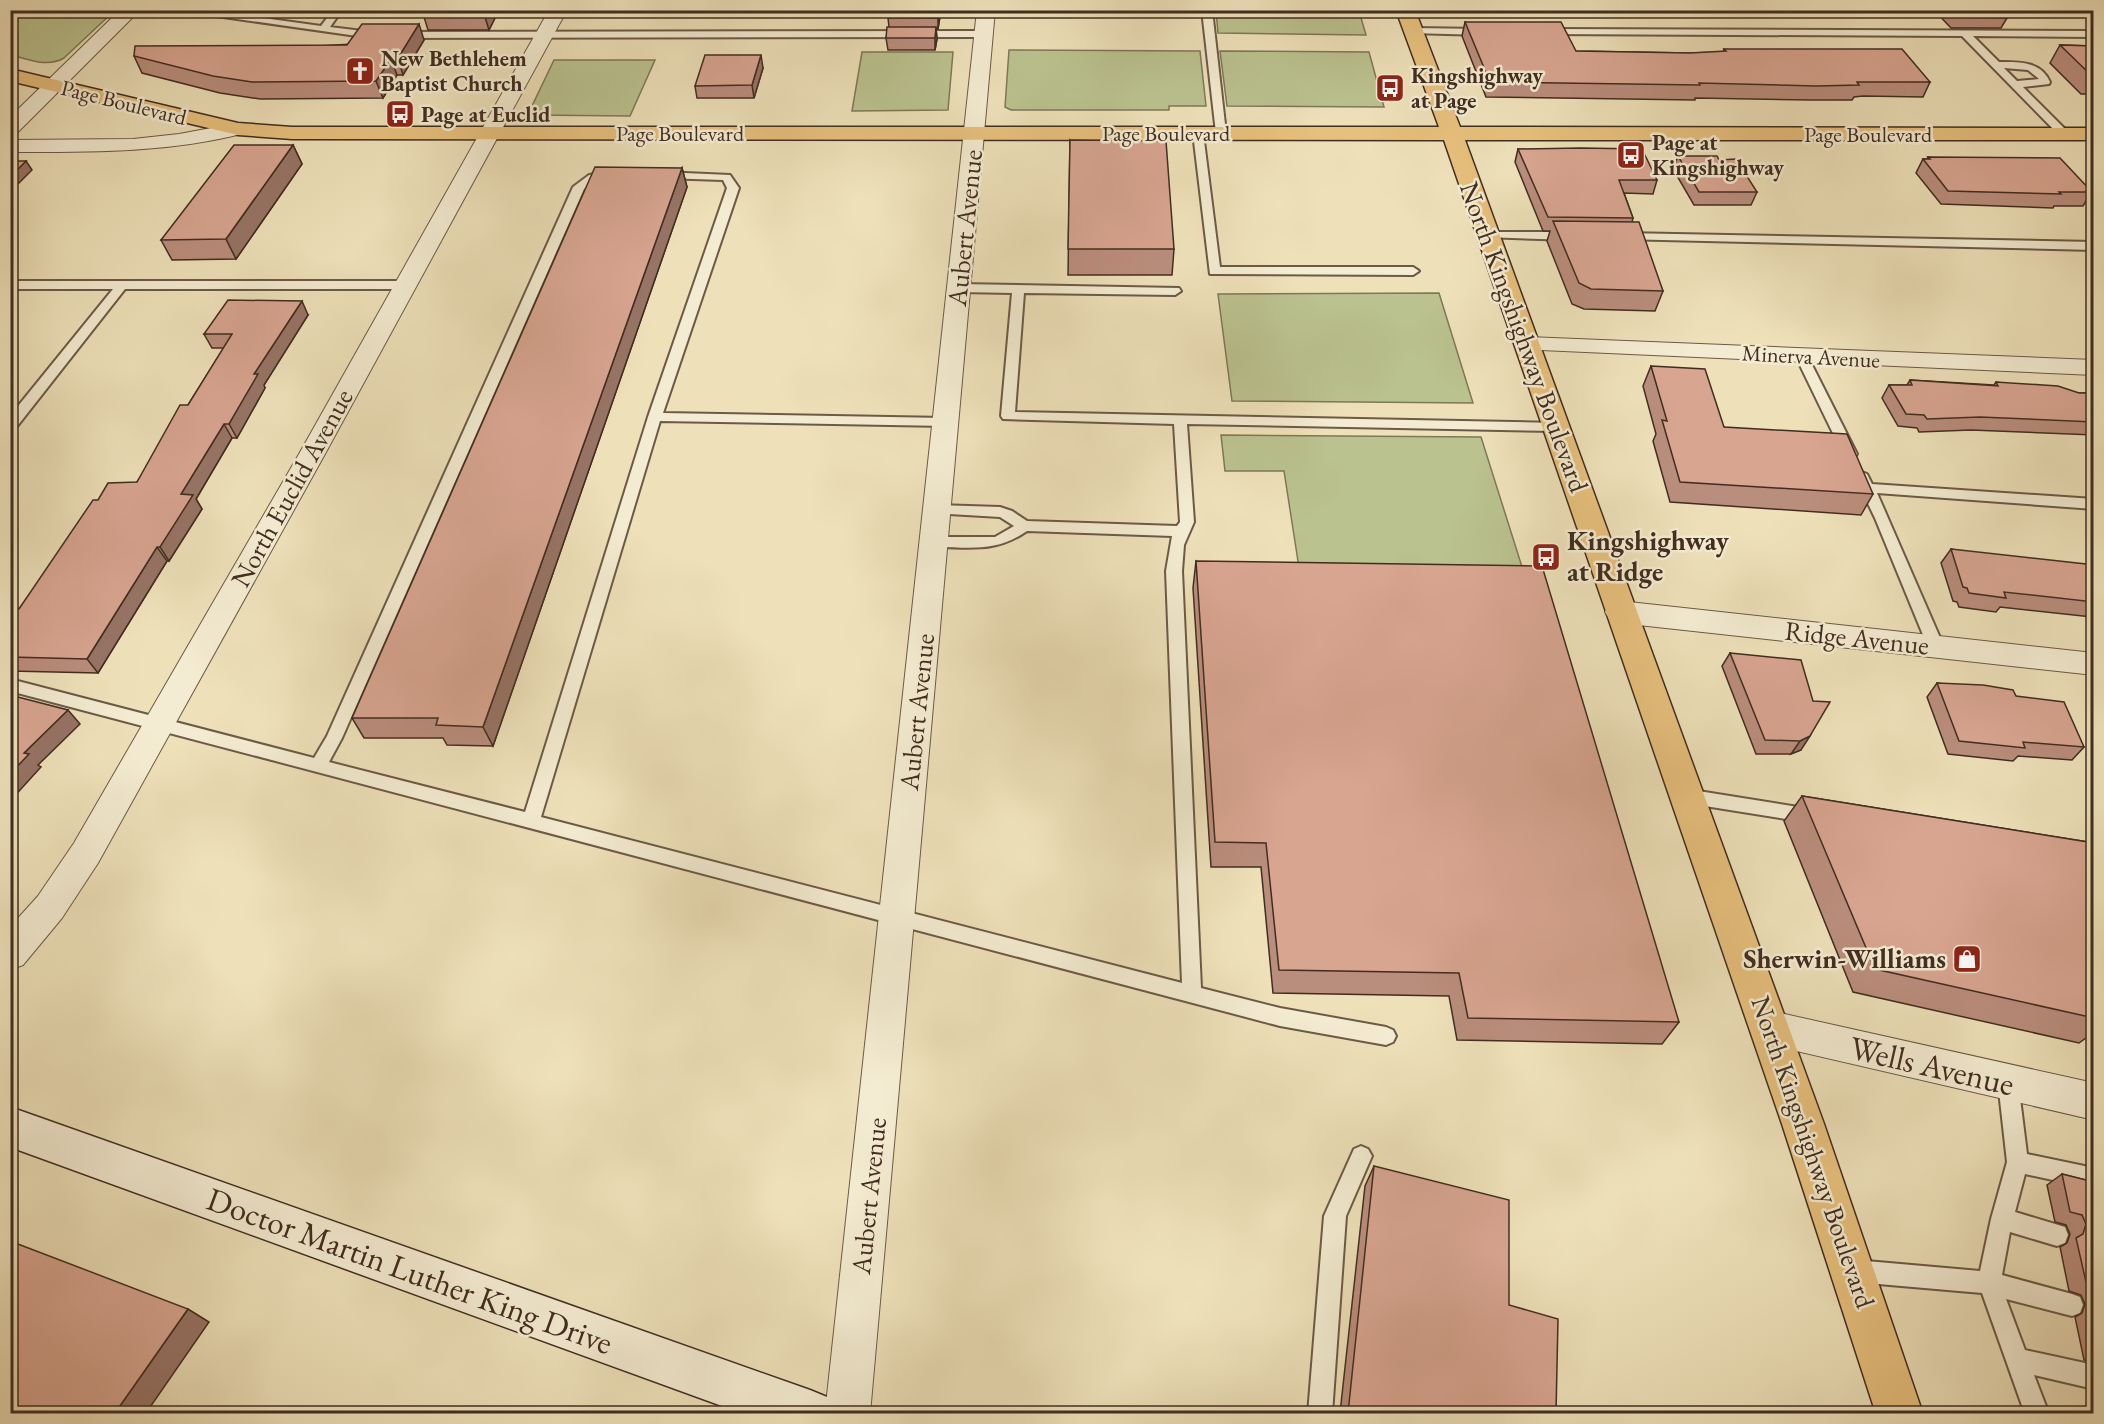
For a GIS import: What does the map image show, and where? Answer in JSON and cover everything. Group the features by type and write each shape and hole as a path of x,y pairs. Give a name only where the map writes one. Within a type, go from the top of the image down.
{"main road":[{"name":"North Kingshighway Boulevard","path":"1405,10 1528,344 1620,612 1771,1028 1855,1272 1900,1413"},
{"name":"Page Boulevard","path":"10,75 238,129 292,134 2094,134"},
{"name":"Doctor Martin Luther King Drive","path":"10,1127 810,1413"}],"street":[{"path":"10,129 131,10"},
{"name":"North Euclid Avenue","path":"10,954 50,907 86,853 558,10"},
{"name":"Aubert Avenue","path":"847,1413 985,22"},
{"name":"Page Boulevard","path":"10,146 133,145 179,140 238,129"},
{"name":"Minerva Avenue","path":"1528,344 2094,368"},
{"name":"Ridge Avenue","path":"1620,612 2094,664"},
{"name":"Wells Avenue","path":"1771,1028 2094,1102"}],"lane":[{"path":"178,10 371,35 544,34 985,22"},
{"path":"323,29 338,10"},
{"path":"1207,10 1221,133"},
{"path":"1413,31 1492,32"},
{"path":"1536,32 2094,34"},
{"path":"1965,34 2064,134"},
{"path":"1996,65 2022,65 2037,70 2045,82 2014,84"},
{"path":"1198,133 1214,271 1413,271"},
{"path":"318,765 343,716 579,187 601,175 624,175"},
{"path":"531,821 655,417 733,188 726,177 647,175"},
{"path":"1488,235 1589,237"},
{"path":"1613,237 2094,246"},
{"path":"10,285 405,285"},
{"path":"10,426 122,285"},
{"path":"959,288 1175,291"},
{"path":"1018,289 1008,416 1557,427"},
{"path":"1801,355 1867,488 1936,647"},
{"path":"655,417 946,422"},
{"path":"1180,420 1187,522 1180,531 1174,551 1174,571 1192,994"},
{"path":"1867,488 2094,504"},
{"path":"937,510 1000,512 1008,514 1024,526 1180,531"},
{"path":"934,542 995,542 1005,539 1024,526"},
{"path":"10,685 160,722 897,918 1280,1017 1386,1036"},
{"path":"1686,796 1823,818"},
{"path":"2008,1082 2018,1162 2002,1219 1989,1283 2037,1413"},
{"path":"1320,1413 1335,1216 1361,1156"},
{"path":"2018,1162 2094,1179"},
{"path":"2002,1219 2057,1235"},
{"path":"1855,1272 1989,1283 2072,1305"},
{"path":"2016,1359 2094,1377"}],"green space":[{"path":"11,10 114,11 64,58 44,62 11,55"},
{"path":"1216,11 1359,11 1366,35 1218,33"},
{"path":"1009,50 1200,51 1206,106 1169,106 1169,110 1011,110 1005,107"},
{"path":"1220,51 1369,52 1384,107 1227,106"},
{"path":"862,52 953,52 948,110 852,111"},
{"path":"554,60 655,60 630,116 532,115 532,106"},
{"path":"1439,293 1473,403 1232,401 1218,294"},
{"path":"1221,435 1481,437 1529,589 1302,587 1284,471 1225,471"}],"building":[{"path":"429,10 489,10 485,17 424,17"},
{"path":"889,10 939,10 938,18 888,18"},
{"path":"1949,10 2000,10 2007,18 1956,17"},
{"path":"1465,22 1561,22 1576,51 1690,53 1726,51 1724,49 1902,49 1930,82 1857,82 1859,85 1816,86 1490,82"},
{"path":"362,24 419,24 398,58 391,59 376,81 252,82 213,76 134,56 135,46 347,45"},
{"path":"887,27 936,27 935,38 886,38"},
{"path":"2060,45 2094,46 2094,76 2092,76"},
{"path":"705,55 761,55 752,85 695,86"},
{"path":"1070,140 1166,141 1174,249 1068,249"},
{"path":"234,145 293,145 226,239 161,240"},
{"path":"1518,149 1642,149 1657,180 1619,180 1633,218 1548,217"},
{"path":"1678,156 1717,156 1719,160 1736,159 1757,192 1699,192"},
{"path":"1928,157 2060,158 2092,192 2059,192 2061,194 1948,191 1923,159 1930,159"},
{"path":"10,161 26,161 10,177"},
{"path":"595,167 682,168 483,727 436,725 438,718 352,718"},
{"path":"1553,221 1639,222 1663,291 1591,289 1579,283"},
{"path":"228,300 302,301 254,374 258,374 229,424 224,424 181,494 193,495 160,547 157,547 87,659 10,657 10,609 19,609 93,500 98,500 108,483 137,482 180,405 188,405 232,334 204,334"},
{"path":"1651,366 1705,369 1724,427 1847,434 1873,494 1680,482 1662,420 1667,421"},
{"path":"1910,380 1998,386 1996,382 2058,386 2079,393 2094,393 2094,422 1980,417 1927,419 1924,415 1906,414 1889,385 1912,385"},
{"path":"1951,549 2086,564 2094,580 2094,602 2004,592 2006,598 1969,593 1967,588 1963,587"},
{"path":"1196,561 1542,566 1679,1022 1468,1018 1459,973 1279,970 1266,843 1215,842"},
{"path":"1730,653 1801,660 1813,701 1830,702 1810,736 1800,741 1765,740"},
{"path":"1937,683 1983,685 2013,690 2016,696 2064,702 2084,747 2023,742 2025,748 1959,741"},
{"path":"10,695 68,710 24,753 29,754 10,774"},
{"name":"Sherwin-Williams","path":"1802,796 2094,843 2094,1018 1875,969"},
{"path":"1374,1166 1509,1200 1509,1305 1558,1319 1556,1413 1348,1413"},
{"path":"2062,1174 2094,1182 2094,1284 2086,1282 2076,1238 2083,1234 2086,1224 2082,1215 2070,1212"},
{"path":"10,1241 188,1309 115,1413 10,1413"}],"place":[{"name":"New Bethlehem Baptist Church","path":"360,71"},
{"name":"Kingshighway at Page","path":"1390,88"},
{"name":"Page at Euclid","path":"400,114"},
{"name":"Page at Kingshighway","path":"1631,155"},
{"name":"Kingshighway at Ridge","path":"1546,557"},
{"name":"Sherwin-Williams","path":"1967,959"}]}
